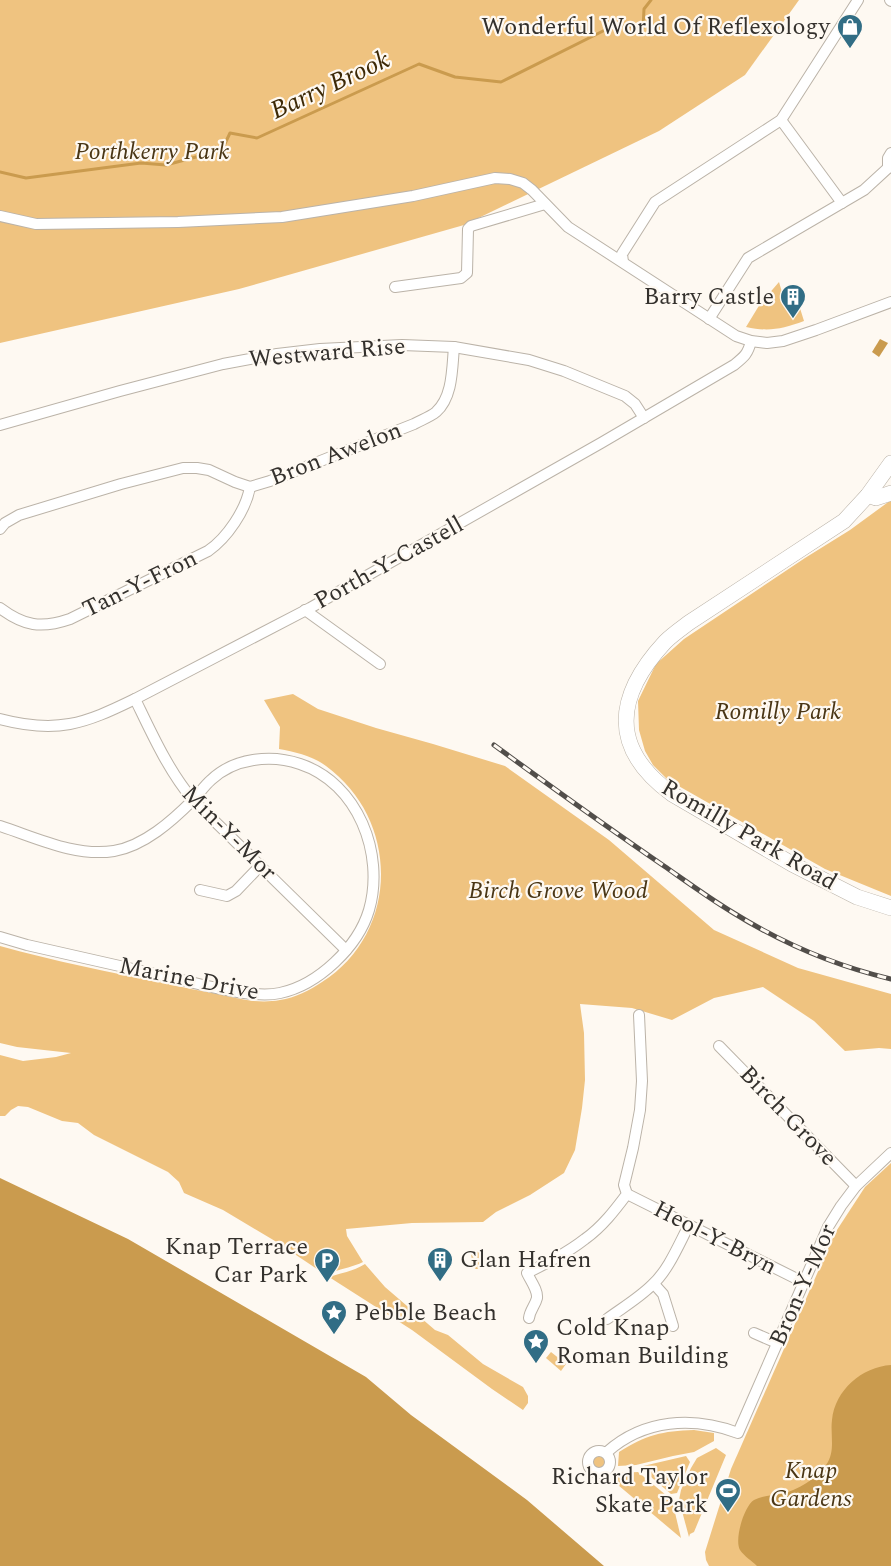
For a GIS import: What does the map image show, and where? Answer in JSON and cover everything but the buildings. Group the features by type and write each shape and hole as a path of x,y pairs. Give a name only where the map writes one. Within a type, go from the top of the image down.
{"street":[{"path":"623,262 622,254 655,202 781,120 858,0"},
{"path":"781,120 842,203"},
{"path":"709,319 748,258 864,190 889,168 888,158 891,153"},
{"path":"0,216 36,224 178,222 282,217 413,196 495,178 510,179 523,183 532,190 568,227 736,336 751,341 767,343 783,341 891,303"},
{"path":"395,287 461,278 466,273 468,229 471,226 545,204"},
{"name":"Porth-Y-Castell","path":"0,719 36,726 62,726 106,713 135,699 305,610 644,418 734,365 744,357 751,341"},
{"name":"Westward Rise","path":"0,425 120,390 223,364 321,349 402,345 454,347 529,360 564,371 625,396 635,404 644,418"},
{"name":"Bron Awelon","path":"0,529 5,523 19,515 183,468 209,470 250,487 270,482 348,451 414,424 434,413 446,398 454,347"},
{"name":"Romilly Park Road","path":"891,463 868,495 844,521 690,622 666,641 635,683 628,704 626,724 628,740 639,763 656,782 672,794 792,864 857,897 891,908"},
{"name":"Tan-Y-Fron","path":"0,608 13,617 30,624 47,625 70,619 218,544 242,509 250,487"},
{"path":"868,495 876,498 891,493"},
{"path":"305,610 380,664"},
{"name":"Min-Y-Mor","path":"135,699 167,763 193,800 346,950"},
{"name":"Marine Drive","path":"0,826 70,849 88,852 116,850 143,840 165,826 193,800 211,779 227,768 249,760 278,759 300,764 319,772 331,780 348,798 359,816 368,839 373,866 368,910 360,930 346,950 327,971 299,987 280,993 258,995 202,985 0,937"},
{"path":"200,890 227,896 236,891 261,865"},
{"path":"530,1318 537,1293 527,1273 553,1260 586,1238 602,1225 627,1194 624,1185 640,1110 642,1081 639,1015"},
{"name":"Birch Grove","path":"719,1046 856,1186"},
{"name":"Bron-Y-Mor","path":"607,1452 640,1431 668,1423 707,1424 738,1433 828,1227 856,1186 891,1153"},
{"name":"Heol-Y-Bryn","path":"627,1194 803,1282"},
{"path":"607,1318 654,1284 689,1225"},
{"path":"654,1284 663,1293 674,1326"},
{"path":"754,1334 777,1343"}],"green space":[{"name":"Porthkerry Park","path":"0,0 799,0 745,75 659,131 464,225 239,289 0,343"},
{"path":"779,282 787,309 799,305 804,321 775,329 746,327 760,304"},
{"name":"Romilly Park","path":"891,500 891,896 825,869 668,780 653,765 645,751 639,730 638,701 656,664 684,639 850,530"},
{"name":"Birch Grove Wood","path":"293,694 318,709 505,766 609,840 714,930 798,968 891,994 891,1049 845,1051 814,1021 763,987 714,998 672,1020 632,1008 580,1004 584,1033 585,1080 575,1150 564,1173 530,1195 496,1212 483,1222 412,1223 346,1229 347,1236 363,1262 326,1275 223,1210 184,1193 179,1182 168,1172 94,1135 78,1123 62,1121 28,1107 18,1106 5,1116 0,1116 0,1055 23,1061 71,1053 0,1043 0,946 41,957 257,1001 280,1000 307,991 348,961 366,935 377,906 381,876 378,845 368,816 350,789 321,763 304,755 279,749 280,727 264,700"},
{"name":"Knap Gardens","path":"891,1163 891,1566 709,1566 705,1552 731,1469 835,1233 865,1187"},
{"path":"471,1250 479,1252 484,1266 481,1269 472,1266"},
{"path":"365,1264 385,1287 435,1330 448,1335 483,1364 523,1387 528,1396 528,1403 523,1410 412,1330 329,1277"},
{"path":"551,1352 566,1364 561,1371 546,1358"},
{"path":"694,1430 714,1433 714,1441 694,1452 636,1465 618,1466 619,1452 646,1438 673,1431"},
{"path":"716,1448 726,1455 694,1532 689,1537 679,1500 681,1490 697,1458"},
{"path":"599,1454 604,1456 606,1461 604,1466 599,1468 594,1466 592,1461 594,1456"},
{"path":"686,1456 690,1462 677,1493 671,1494 644,1471 643,1466"},
{"path":"638,1472 672,1500 681,1538 612,1479 616,1473"}],"shaded area":[{"path":"880,339 888,343 879,357 872,352"},
{"path":"0,1178 128,1239 366,1377 411,1415 527,1500 604,1566 0,1566"},
{"path":"891,1365 891,1566 757,1566 740,1550 738,1545 741,1524 750,1503 760,1498 794,1490 817,1475 826,1465 831,1454 834,1409 844,1390 860,1375"}],"waterway":[{"name":"Barry Brook","path":"0,172 26,178 141,163 166,165 222,150 230,133 257,138 419,64 455,77 501,82 615,25 643,28 644,9 651,0"}],"railway":[{"path":"494,745 723,907 750,923 829,960 891,979"}],"place":[{"name":"Wonderful World Of Reflexology","path":"850,50"},
{"name":"Barry Castle","path":"793,320"},
{"name":"Glan Hafren","path":"440,1283"},
{"name":"Knap Terrace Car Park","path":"327,1284"},
{"name":"Pebble Beach","path":"334,1336"},
{"name":"Cold Knap Roman Building","path":"536,1365"},
{"name":"Richard Taylor Skate Park","path":"728,1514"}]}
